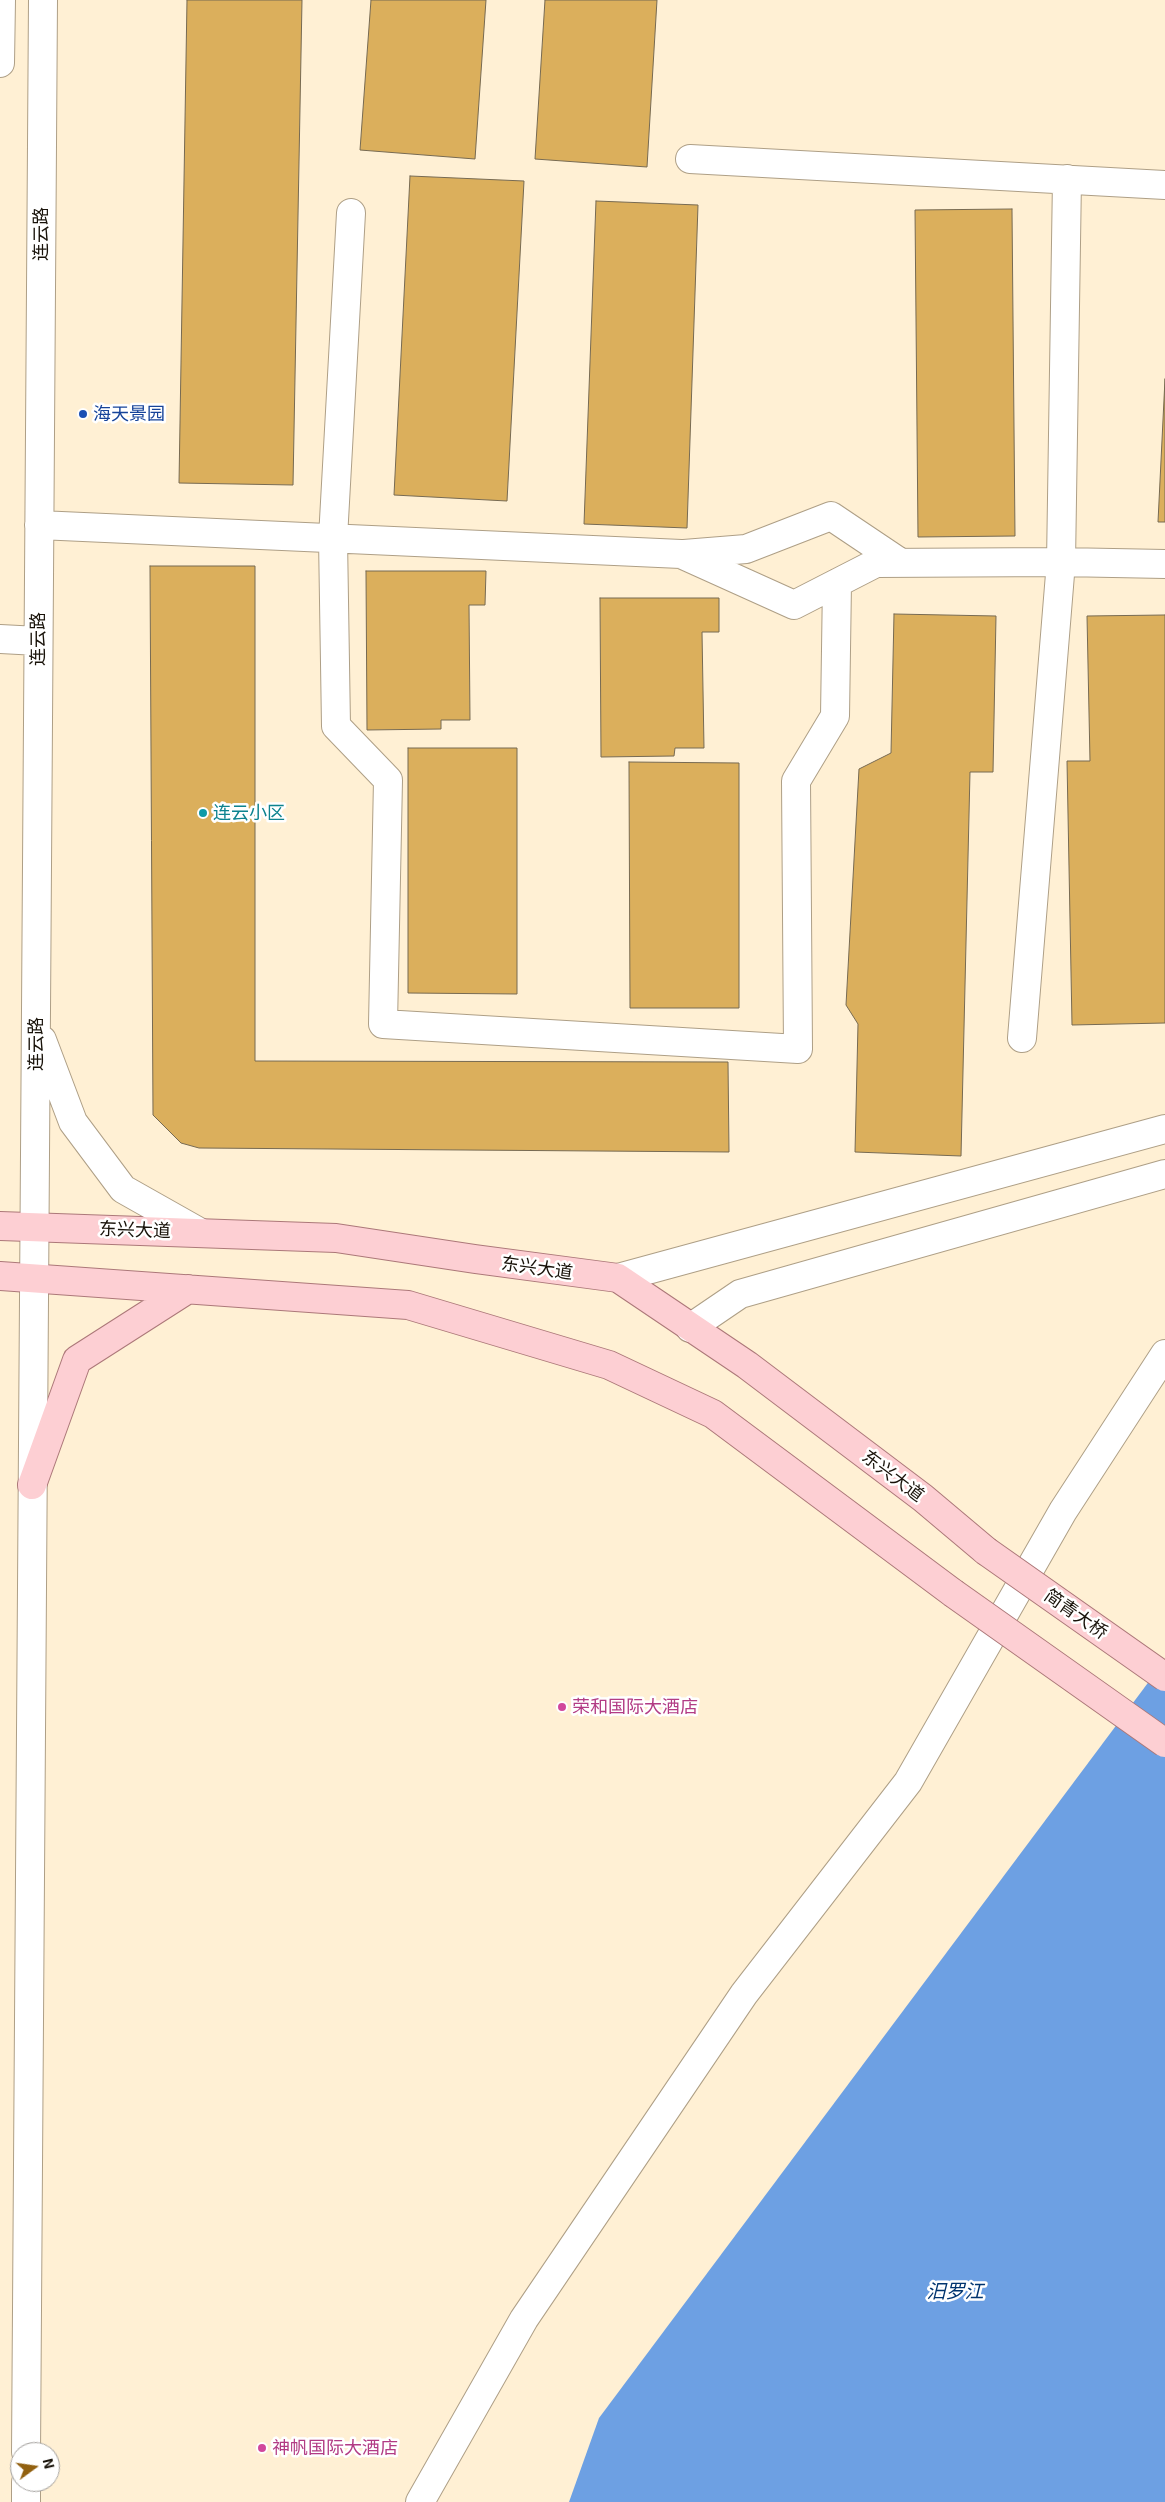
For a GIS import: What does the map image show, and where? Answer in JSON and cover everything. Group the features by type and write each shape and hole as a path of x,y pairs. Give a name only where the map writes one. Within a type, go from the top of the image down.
{"main road":[{"name":"东兴大道","path":"0,1226 336,1238 618,1278 747,1365 923,1498 986,1551"},
{"path":"0,1276 408,1305 609,1365 713,1414 953,1593 1165,1743"},
{"path":"32,1485 77,1360 188,1288"},
{"name":"简青大桥","path":"986,1551 1165,1677"}],"street":[{"path":"0,62 1,0"},
{"name":"连云路","path":"26,2442 42,0"},
{"path":"690,159 1165,185"},
{"path":"1022,1038 1061,562 1067,179"},
{"path":"352,214 333,538 336,726 388,780 383,1024 798,1049 796,781 834,716 837,583"},
{"path":"38,525 681,554 746,549 831,516 901,563"},
{"path":"681,554 794,605 876,563 1061,562 1165,564"},
{"path":"0,639 38,641"},
{"path":"36,1024 73,1122 123,1189 201,1233"},
{"path":"618,1278 1165,1129"},
{"path":"690,1328 740,1294 1165,1174"},
{"path":"420,2502 524,2319 694,2067 744,1994 908,1782 1064,1512 1165,1354"}],"water":[{"name":"汨罗江","path":"1165,1660 1165,2502 569,2502 599,2418"}],"building":[{"path":"187,0 302,0 293,485 179,483"},
{"path":"371,0 486,0 475,159 360,150"},
{"path":"545,0 657,0 647,167 535,159"},
{"path":"410,176 524,181 507,501 394,495"},
{"path":"596,201 698,205 687,528 584,524"},
{"path":"1012,209 1015,536 918,537 915,210"},
{"path":"1165,379 1165,522 1158,522"},
{"name":"连云小区","path":"150,566 255,566 255,1061 728,1062 729,1152 199,1148 181,1143 153,1115"},
{"path":"366,571 486,571 485,605 469,605 470,720 441,720 441,729 367,730"},
{"path":"600,598 719,598 719,632 702,632 704,748 675,748 674,756 601,757"},
{"path":"894,614 996,616 993,772 970,772 961,1156 855,1152 858,1024 846,1005 859,769 891,753"},
{"path":"1165,615 1165,1023 1072,1025 1067,761 1090,761 1087,616"},
{"path":"408,748 517,748 517,994 408,993"},
{"path":"629,762 739,763 739,1008 630,1008"}],"place":[{"name":"海天景园","path":"83,414"},
{"name":"连云小区","path":"203,813"},
{"name":"荣和国际大酒店","path":"562,1707"},
{"name":"神帆国际大酒店","path":"262,2448"}]}
